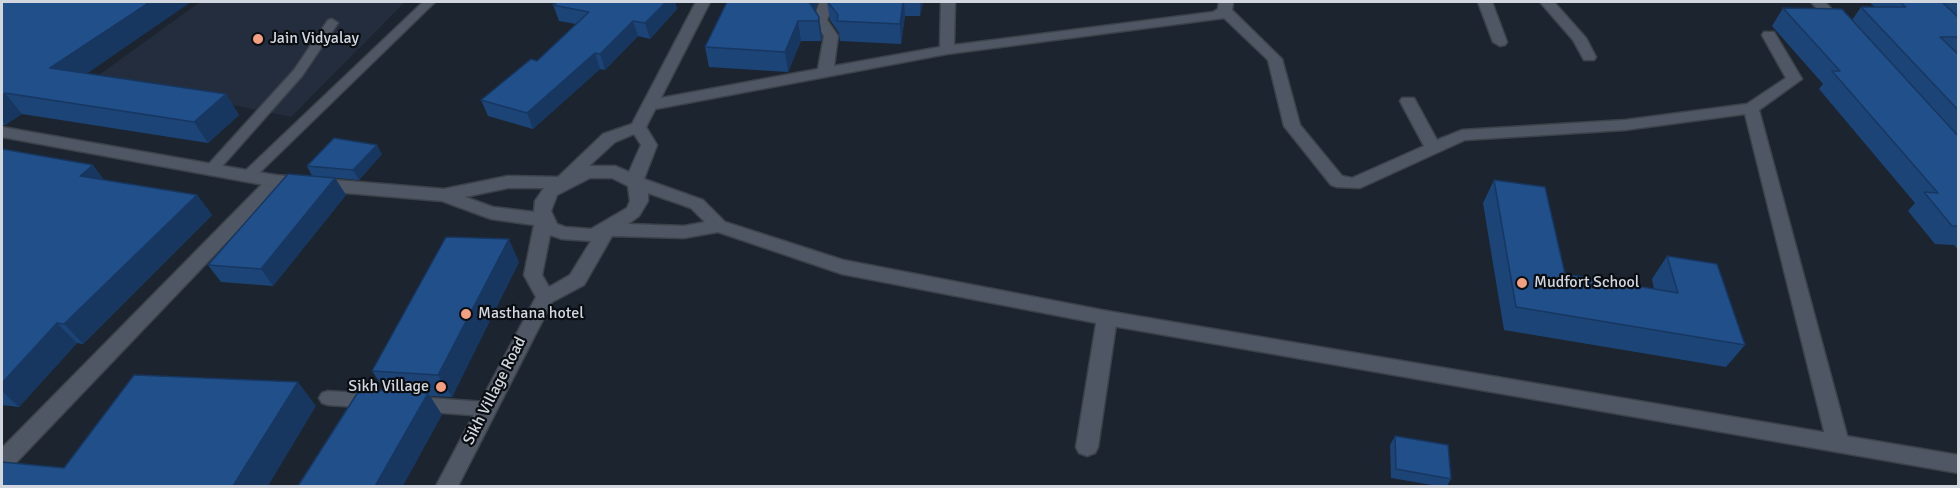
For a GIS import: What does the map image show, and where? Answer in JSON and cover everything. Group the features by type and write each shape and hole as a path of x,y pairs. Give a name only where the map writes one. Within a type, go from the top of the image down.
{"street":[{"path":"608,230 577,280 545,297 532,275 544,220 542,211 544,201 609,138 638,127 703,2"},
{"path":"825,73 831,36 820,20 827,2"},
{"path":"946,50 948,2"},
{"path":"1485,2 1500,42"},
{"path":"1547,2 1579,38 1589,57"},
{"path":"1818,2 1850,37"},
{"path":"651,105 946,50 1217,16 1225,6 1275,59 1292,126 1337,181 1354,184 1462,135 1625,124 1751,108 1794,78 1769,35"},
{"path":"1408,101 1434,149"},
{"path":"1751,108 1838,443"},
{"path":"634,182 649,145 638,127"},
{"path":"4,135 276,181 444,195 491,213 544,220 551,228 562,233 592,235 608,230 633,212 639,201 639,191 634,182"},
{"path":"444,195 508,182 562,183 588,172 615,172 634,182 697,204 719,226 842,267 1107,318 1959,464"},
{"path":"2,462 276,181"},
{"path":"608,230 684,232 719,226"},
{"name":"Sikh Village Road","path":"447,486 545,297"},
{"path":"1087,447 1107,318"}],"lane":[{"path":"248,176 429,2"},
{"path":"212,170 298,73 332,22"},
{"path":"328,398 485,409"}],"shaded area":[{"name":"Jain Vidyalay","path":"200,2 405,2 291,117 96,77"}],"building":[{"path":"2,2 150,2 50,68 226,94 194,122 5,93 2,96"},
{"path":"558,2 666,2 645,23 633,21 600,54 595,53 527,113 481,100 531,59 537,61 589,12 553,5"},
{"path":"727,2 809,2 819,17 818,21 798,21 785,52 705,47"},
{"path":"828,2 903,2 900,24 837,21 838,15"},
{"path":"1900,2 1942,2 1959,18 1959,37 1940,37 1959,55 1959,111 1861,7 1906,7"},
{"path":"1783,8 1842,9 1959,137 1959,226 1952,226 1924,192 1938,193 1832,71 1840,71"},
{"path":"334,138 377,145 353,170 307,166"},
{"path":"2,149 93,165 80,176 197,195 64,324 57,323 2,383"},
{"path":"288,174 335,178 261,269 208,265"},
{"path":"1494,180 1545,187 1565,274 1678,293 1667,256 1717,264 1745,345 1516,307"},
{"path":"446,237 509,239 438,375 372,371"},
{"path":"134,375 298,382 233,486 2,486 2,462 64,468"},
{"path":"360,389 428,393 375,486 298,486"},
{"path":"1395,436 1448,445 1451,479 1396,469"}],"place":[{"name":"Jain Vidyalay","path":"258,39"},
{"name":"Mudfort School","path":"1522,283"},
{"name":"Masthana hotel","path":"466,314"},
{"name":"Sikh Village","path":"441,387"}]}
